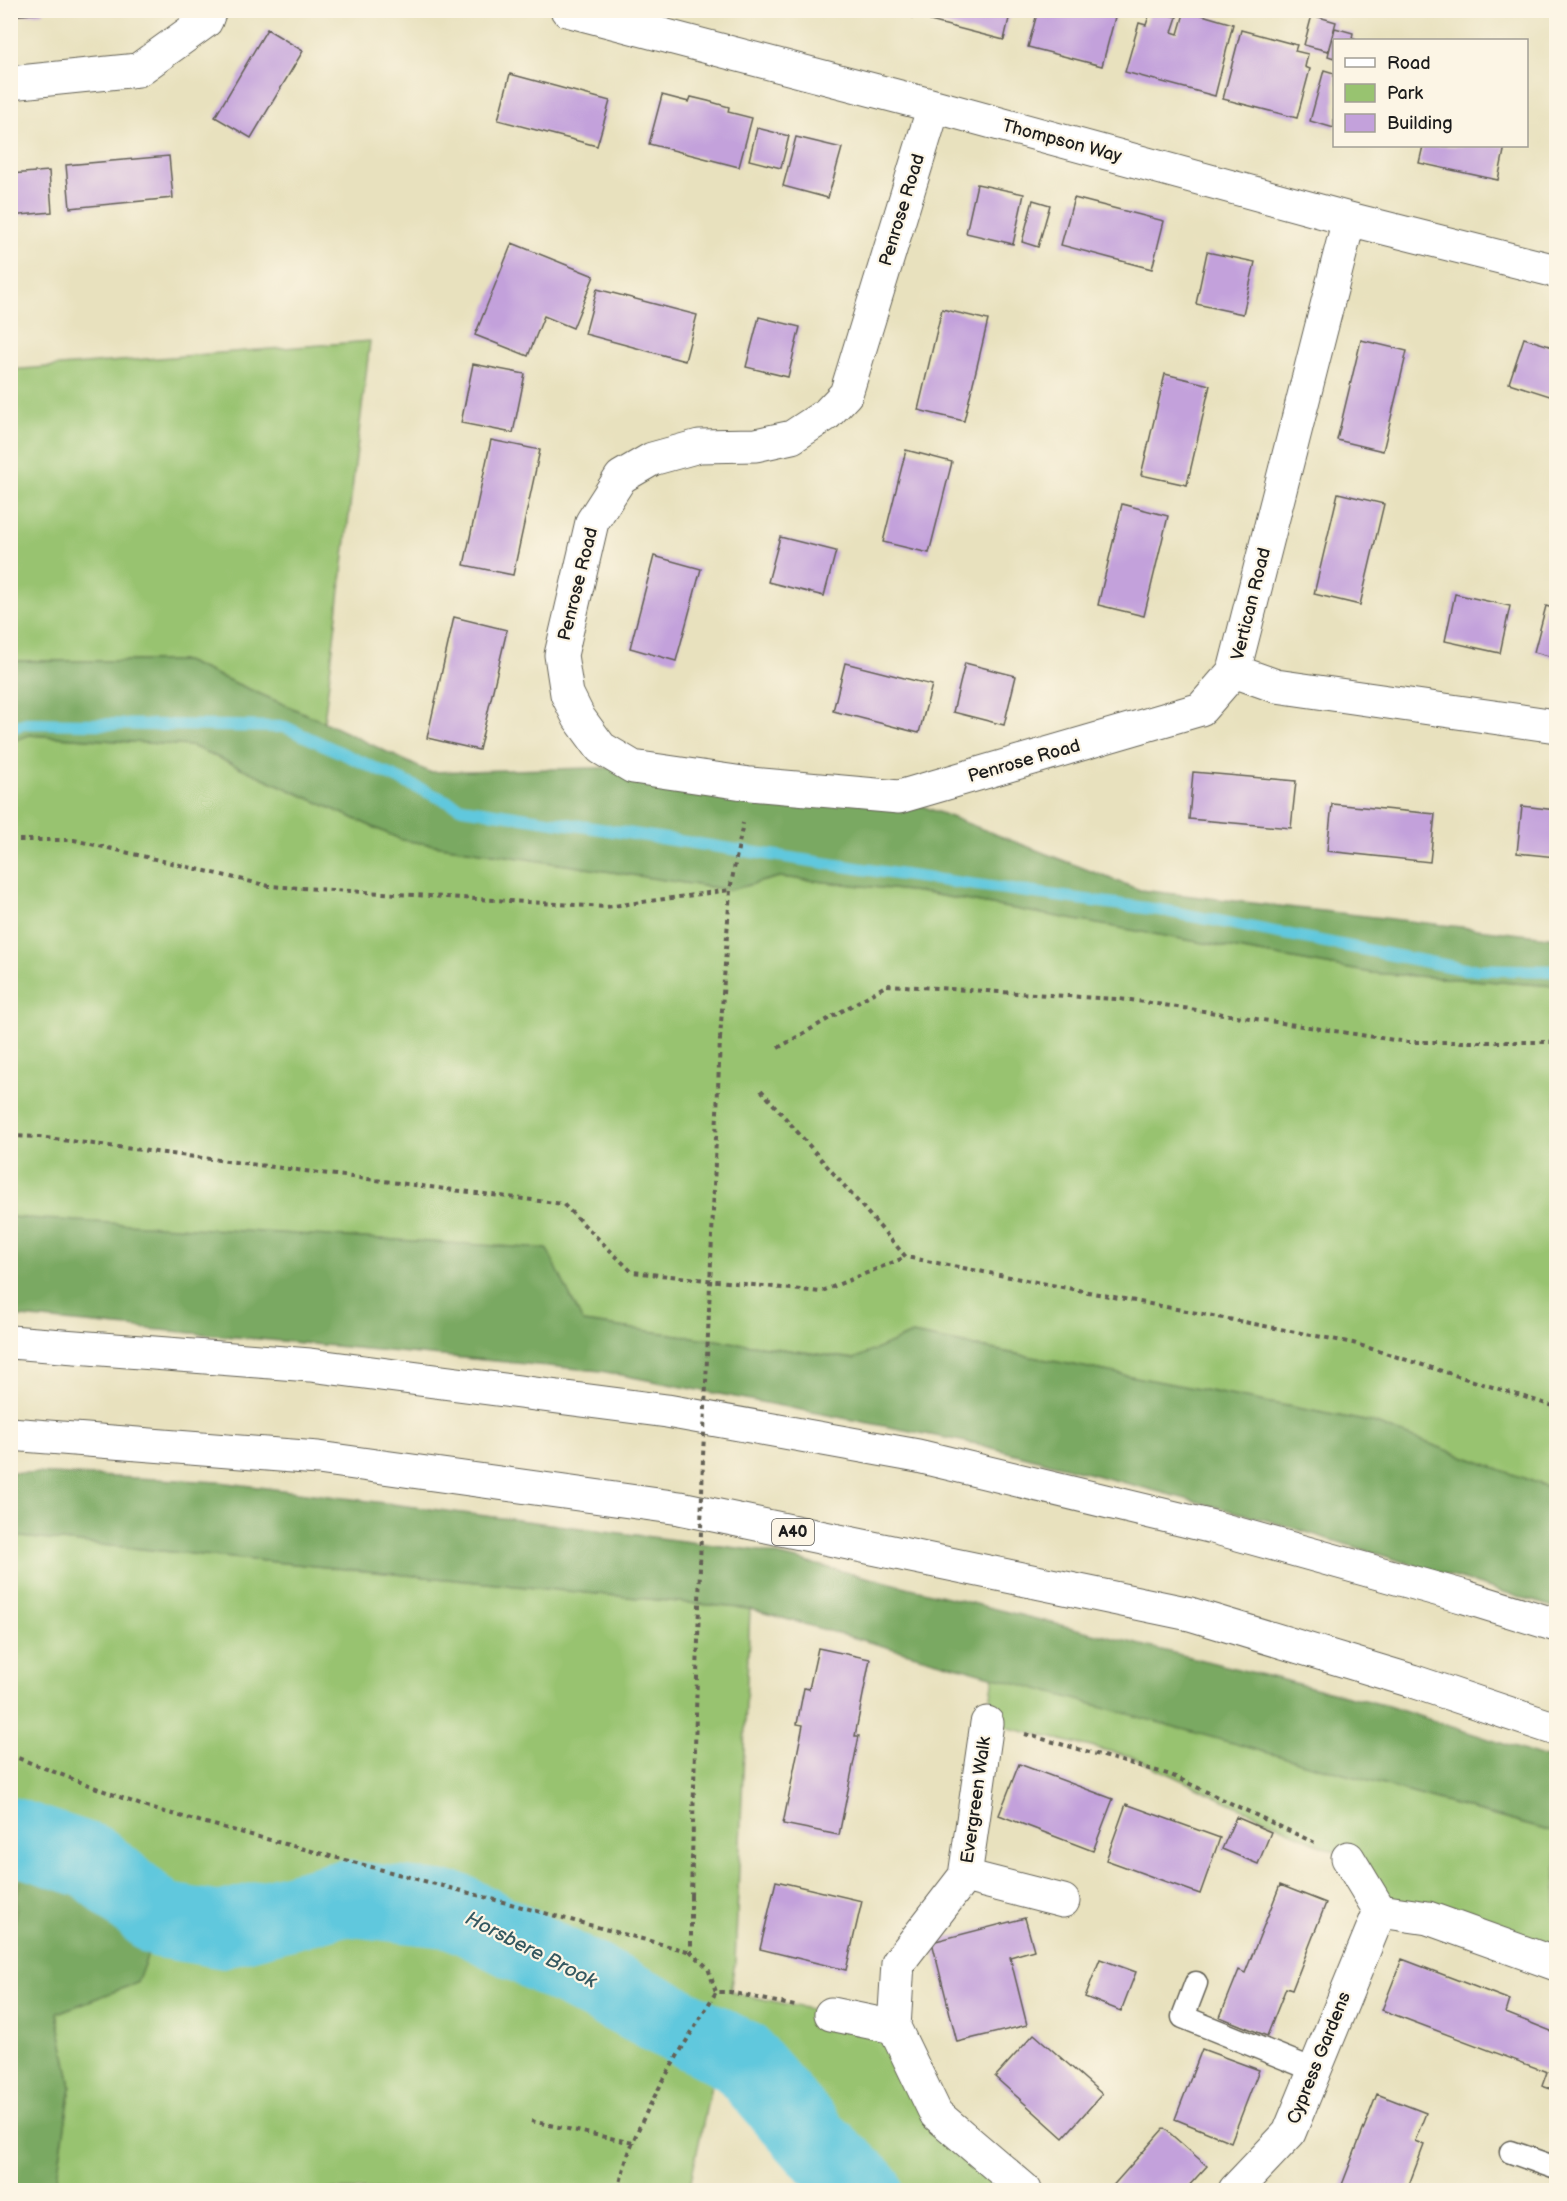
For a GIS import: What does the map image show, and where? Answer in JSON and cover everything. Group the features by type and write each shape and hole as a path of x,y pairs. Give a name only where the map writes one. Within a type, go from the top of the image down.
{"main road":[{"path":"10,83 138,70 206,21 210,10"},
{"name":"Thompson Way","path":"567,10 647,21 934,106 1348,219 1557,271"},
{"name":"Penrose Road","path":"934,106 846,394 827,414 792,437 756,445 699,446 652,459 621,477 592,522 561,655 567,694 579,718 601,748 633,767 750,784 899,797 1201,709 1234,671"},
{"name":"Vertican Road","path":"1348,219 1234,671 1276,686 1557,726"},
{"path":"10,1342 309,1365 667,1411 918,1456 1213,1527 1557,1625"},
{"name":"A40","path":"10,1434 318,1458 680,1508 1190,1614 1412,1681 1557,1729"},
{"name":"Evergreen Walk","path":"987,1723 965,1876 898,1964 894,2027 936,2114 1025,2190"},
{"path":"1348,1858 1380,1911 1428,1918 1557,1964"},
{"name":"Evergreen Walk","path":"965,1876 1063,1901"},
{"name":"Cypress Gardens","path":"1235,2190 1289,2133 1380,1911"},
{"path":"831,2014 894,2027"}],"lane":[{"path":"1196,1983 1183,2017 1314,2070"},
{"path":"1511,2152 1557,2168"}],"path":[{"path":"691,1952 703,1457 720,1039 730,890 750,784"},
{"path":"10,840 74,840 269,886 606,907 730,890"},
{"path":"778,1048 887,985 1131,1000 1407,1042 1557,1042"},
{"path":"760,1090 906,1257"},
{"path":"10,1136 39,1137 563,1204 632,1272 820,1292 906,1257 1353,1343 1557,1407"},
{"path":"987,1723 1172,1775 1348,1858"},
{"path":"10,1755 146,1807 691,1952 708,1968 716,1992 669,2072 633,2143 618,2190"},
{"path":"716,1992 730,1992 831,2014"},
{"path":"531,2121 633,2143"}],"green space":[{"path":"370,341 324,722 185,661 11,661 11,370"},
{"path":"11,661 185,661 324,722 429,772 633,767 899,797 1140,890 1556,938 1556,986 1372,973 919,892 779,877 730,890 402,840 192,746 29,735 11,742"},
{"path":"29,735 192,746 402,840 730,890 779,877 919,892 1372,973 1556,986 1556,1490 1370,1422 912,1334 855,1359 582,1322 11,1217 10,742"},
{"path":"10,1217 547,1249 583,1322 854,1359 912,1334 1370,1422 1556,1490 1556,1608 1266,1520 977,1444 601,1371 11,1316"},
{"path":"11,1472 220,1482 761,1551 1388,1706 1556,1761 1556,1833 750,1609 11,1536"},
{"path":"11,1536 750,1609 735,1962 730,1992 894,2027 936,2114 1025,2190 840,2190 714,2071 689,2190 55,2190 71,2087 57,2013 137,1983 19,1839 22,1860 11,1957"},
{"path":"994,1676 1556,1833 1556,1964 1380,1911 1348,1858 1130,1756 987,1723"},
{"path":"18,1839 92,1862 161,1920 137,1983 57,2013 71,2087 55,2190 11,2190 10,1957 22,1860"}],"building":[{"path":"10,10 44,10 44,13 10,16"},
{"path":"895,10 917,10 915,18 894,13"},
{"path":"932,10 1011,10 1004,40 930,21"},
{"path":"1038,10 1112,10 1111,16 1115,17 1102,66 1028,47"},
{"path":"1151,10 1177,17 1172,32 1178,34 1185,10 1233,24 1215,96 1125,72 1139,23 1146,25"},
{"path":"1312,15 1336,22 1328,51 1304,45"},
{"path":"1335,28 1353,33 1352,38 1354,39 1333,39 1333,58 1328,56"},
{"path":"267,29 303,51 251,138 215,117"},
{"path":"1241,30 1297,45 1295,51 1308,54 1305,67 1310,69 1297,118 1223,99"},
{"path":"1324,70 1333,73 1333,128 1310,121"},
{"path":"510,74 610,101 597,146 498,120"},
{"path":"662,95 689,102 691,97 708,101 729,107 728,112 752,118 739,167 649,144"},
{"path":"757,128 789,136 781,168 749,160"},
{"path":"796,137 842,148 828,198 783,186"},
{"path":"1423,147 1505,147 1498,180 1419,163"},
{"path":"169,156 173,198 70,208 66,165"},
{"path":"49,171 52,212 10,216 10,174"},
{"path":"977,184 1024,194 1013,244 966,233"},
{"path":"1074,198 1164,221 1152,269 1061,245"},
{"path":"1033,200 1050,205 1038,247 1022,242"},
{"path":"512,243 594,276 573,328 544,316 528,356 475,335"},
{"path":"1207,252 1255,262 1243,314 1196,304"},
{"path":"597,289 697,315 685,361 585,334"},
{"path":"942,309 988,320 964,421 918,410"},
{"path":"759,317 800,327 788,377 746,367"},
{"path":"1524,338 1556,348 1556,398 1509,383"},
{"path":"1361,340 1407,351 1383,451 1337,440"},
{"path":"473,364 525,374 513,433 461,423"},
{"path":"1165,374 1210,385 1187,485 1141,475"},
{"path":"491,440 540,450 513,575 464,565"},
{"path":"906,450 952,462 929,553 883,542"},
{"path":"1338,493 1384,504 1360,605 1314,594"},
{"path":"1122,504 1168,516 1144,616 1098,605"},
{"path":"780,537 836,551 824,596 768,582"},
{"path":"654,556 701,569 676,661 630,648"},
{"path":"1455,594 1510,606 1500,653 1445,641"},
{"path":"1546,606 1556,609 1556,658 1534,652"},
{"path":"454,617 507,630 479,750 427,738"},
{"path":"845,663 932,685 919,733 833,711"},
{"path":"965,663 1016,676 1004,725 953,712"},
{"path":"1193,772 1296,781 1291,828 1189,819"},
{"path":"1332,804 1435,814 1430,862 1327,851"},
{"path":"1522,806 1556,810 1556,857 1517,853"},
{"path":"818,1648 870,1659 855,1736 859,1736 839,1835 783,1824 803,1725 797,1724 804,1688 809,1689"},
{"path":"1019,1764 1113,1799 1093,1851 999,1815"},
{"path":"1126,1804 1220,1838 1200,1894 1106,1860"},
{"path":"1236,1817 1271,1832 1258,1864 1222,1849"},
{"path":"776,1881 862,1901 846,1970 760,1949"},
{"path":"1280,1885 1326,1903 1292,1990 1286,1988 1267,2036 1220,2017 1239,1970 1245,1973"},
{"path":"1025,1918 1034,1950 1010,1957 1027,2025 957,2042 932,1942"},
{"path":"1100,1959 1136,1972 1121,2011 1085,1997"},
{"path":"1402,1959 1510,2000 1506,2013 1556,2033 1556,2091 1542,2086 1547,2072 1382,2010"},
{"path":"1034,2034 1102,2094 1063,2138 995,2077"},
{"path":"1202,2049 1259,2070 1231,2142 1175,2119"},
{"path":"1377,2094 1426,2113 1415,2141 1424,2145 1407,2190 1340,2190"},
{"path":"1164,2128 1207,2166 1185,2190 1109,2190"}],"waterway":[{"path":"10,728 26,723 285,727 462,808 903,875 1167,911 1464,969 1556,971"},
{"name":"Horsbere Brook","path":"10,1835 92,1862 161,1920 220,1930 343,1898 456,1911 740,2057 816,2144 865,2190"}]}
